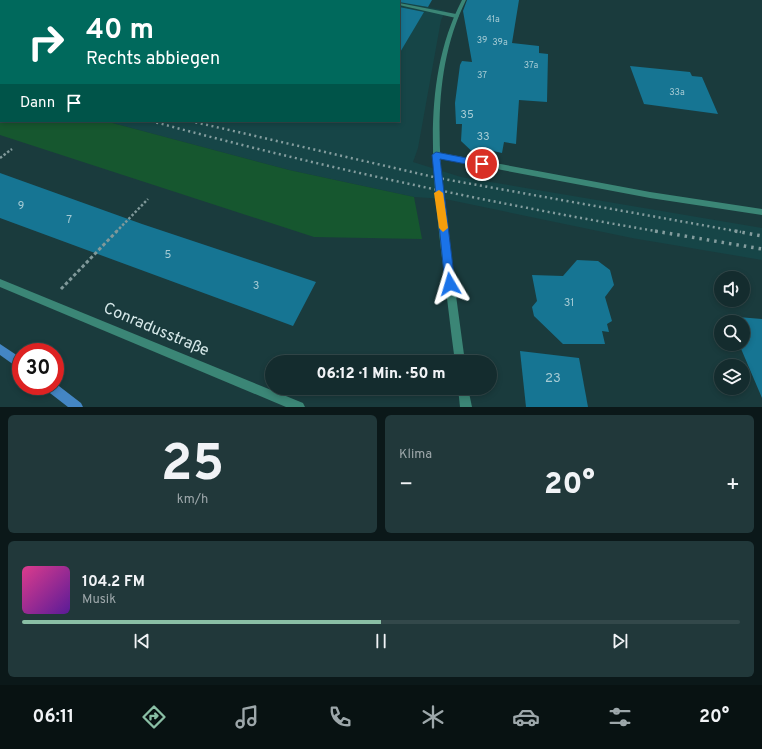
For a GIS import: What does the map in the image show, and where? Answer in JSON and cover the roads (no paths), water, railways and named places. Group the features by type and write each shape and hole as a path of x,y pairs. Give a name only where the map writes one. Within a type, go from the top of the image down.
{"street":[{"path":"459,355 438,189 436,116 444,56 456,16 464,0"},
{"path":"400,4 456,16"},
{"path":"400,11 405,6"},
{"path":"436,155 650,195 762,212"},
{"name":"Conradusstraße","path":"0,283 299,407"},
{"path":"464,395 466,407"}],"waterway":[{"path":"0,349 12,358"},
{"path":"62,395 77,407"}],"railway":[{"path":"155,122 277,154 404,183 532,209 661,232"},
{"path":"194,122 438,178 741,232"},
{"path":"655,231 762,249"},
{"path":"735,231 762,236"}]}
